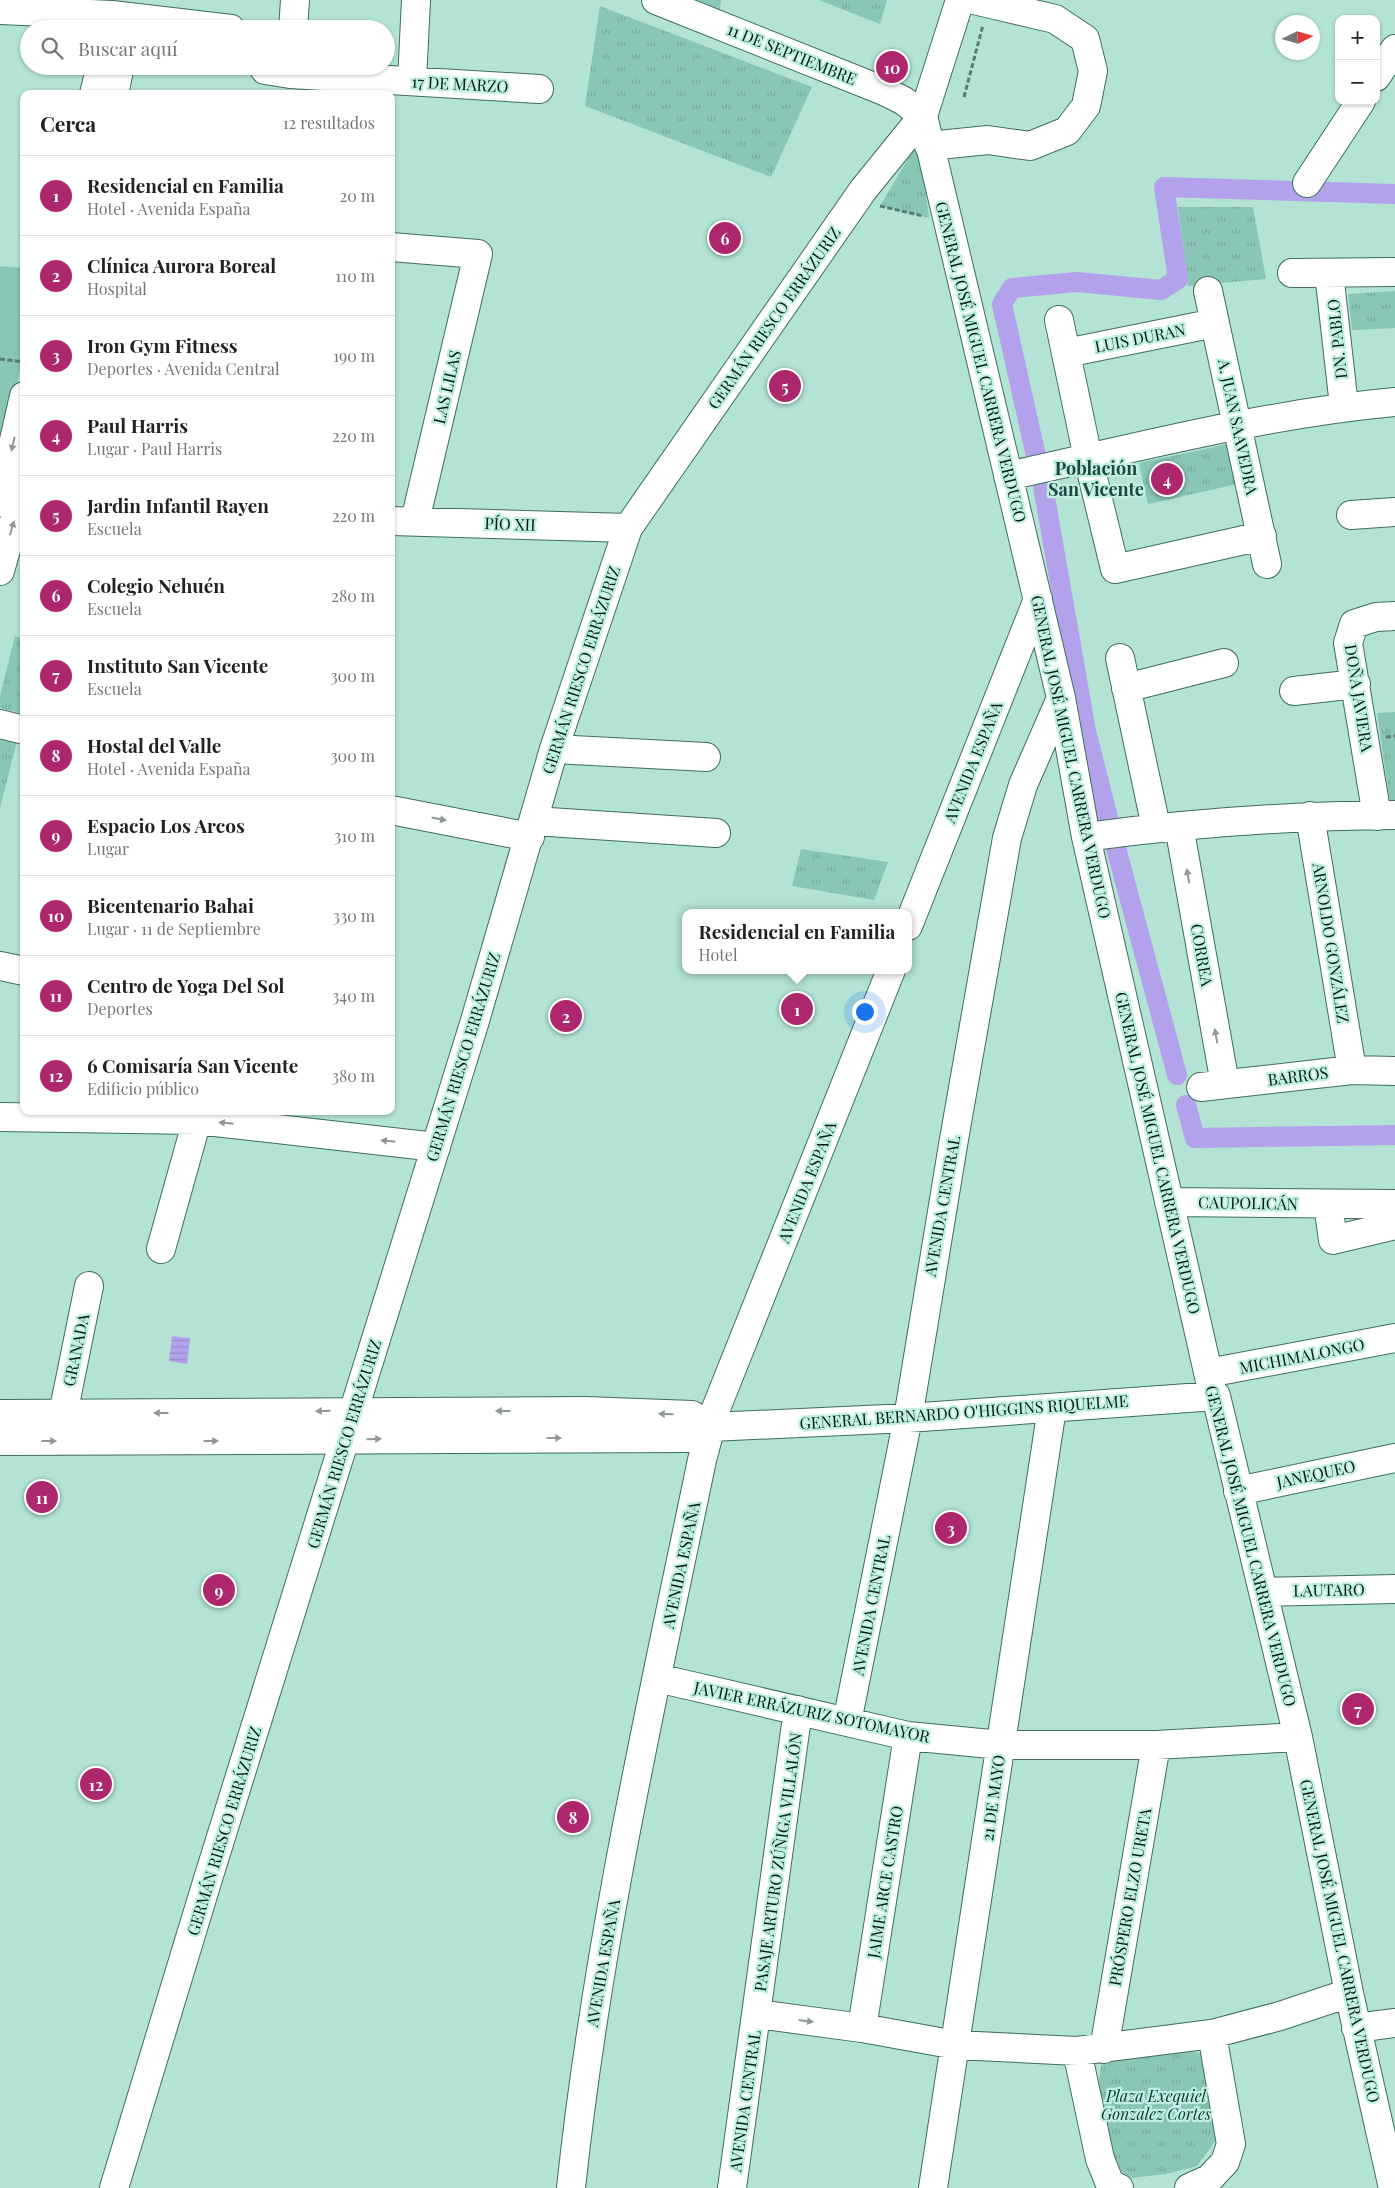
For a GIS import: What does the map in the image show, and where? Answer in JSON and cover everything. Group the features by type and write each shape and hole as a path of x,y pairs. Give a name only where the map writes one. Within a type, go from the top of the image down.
{"street":[{"path":"294,20 295,0"},
{"path":"412,81 416,0"},
{"name":"11 DE SEPTIEMBRE","path":"656,0 884,91 904,101 923,116"},
{"name":"GERMÁN RIESCO ERRÁZURIZ","path":"114,2188 207,1882 436,1147 532,829 554,749 628,528 863,190 923,116 960,0"},
{"path":"930,146 988,140 1030,146 1066,131 1086,106 1093,71 1085,40 1055,19 981,2"},
{"path":"0,10 122,15 161,20"},
{"path":"1380,72 1395,49"},
{"path":"95,90 99,75"},
{"path":"115,90 118,75"},
{"name":"17 DE MARZO","path":"347,75 539,89"},
{"path":"1307,183 1358,105"},
{"name":"GENERAL JOSÉ MIGUEL CARRERA VERDUGO","path":"923,116 947,224 1061,698 1086,837 1169,1202 1298,1736 1356,2028 1393,2188"},
{"name":"LAS LILAS","path":"395,247 478,254 403,521"},
{"name":"DN. PABLO","path":"1329,272 1344,406"},
{"path":"1292,273 1395,272"},
{"name":"A. JUAN SAAVEDRA","path":"1208,291 1268,564"},
{"path":"1058,320 1088,458 1115,569 1262,536"},
{"name":"LUIS DURAN","path":"1066,353 1214,323"},
{"path":"1008,476 1237,425 1344,406 1395,402"},
{"path":"0,571 20,427"},
{"path":"1351,515 1395,512"},
{"name":"PÍO XII","path":"403,521 628,528"},
{"name":"AVENIDA ESPAÑA","path":"912,916 1038,599"},
{"name":"DOÑA JAVIERA","path":"1386,816 1348,643 1354,624 1376,617 1395,616"},
{"name":"CORREA","path":"1120,658 1126,688 1167,827 1213,1086"},
{"path":"1126,688 1224,663"},
{"path":"1294,691 1356,684"},
{"name":"AVENIDA CENTRAL","path":"847,1722 908,1418 951,1154 1007,838 1022,785 1061,698"},
{"path":"0,724 20,729"},
{"path":"554,749 706,758"},
{"path":"395,811 532,829 716,833"},
{"path":"1086,837 1167,827 1310,816 1386,816"},
{"name":"ARNOLDO GONZÁLEZ","path":"1310,816 1352,1070"},
{"path":"0,966 20,970"},
{"name":"AVENIDA ESPAÑA","path":"571,2188 596,1999 657,1678 715,1410 889,974"},
{"name":"BARROS","path":"1213,1086 1352,1070 1395,1071"},
{"path":"0,1117 196,1120 436,1147"},
{"path":"161,1249 196,1120"},
{"name":"CAUPOLICÁN","path":"1169,1202 1395,1204"},
{"path":"1328,1204 1333,1240 1395,1225"},
{"name":"GRANADA","path":"63,1414 89,1286"},
{"name":"MICHIMALONGO","path":"1212,1385 1395,1338"},
{"name":"GENERAL BERNARDO O'HIGGINS RIQUELME","path":"0,1441 688,1438 711,1426 908,1418 1052,1408 1212,1385"},
{"name":"21 DE MAYO","path":"933,2188 1052,1408"},
{"name":"GENERAL BERNARDO O'HIGGINS RIQUELME","path":"0,1414 354,1410 586,1411 692,1415 711,1426"},
{"name":"JANEQUEO","path":"1238,1491 1395,1458"},
{"name":"LAUTARO","path":"1263,1592 1395,1589"},
{"name":"JAVIER ERRÁZURIZ SOTOMAYOR","path":"657,1678 908,1736 1001,1745 1156,1746 1298,1736"},
{"name":"PASAJE ARTURO ZÚÑIGA VILLALÓN","path":"757,2014 798,1710"},
{"name":"JAIME ARCE CASTRO","path":"862,2028 908,1736"},
{"name":"PRÓSPERO ELZO URETA","path":"1104,2049 1156,1746"},
{"path":"757,2014 862,2028 956,2044 1077,2051 1212,2034 1280,2016 1349,1993"},
{"name":"AVENIDA CENTRAL","path":"732,2188 757,2014"},
{"path":"1356,2028 1395,2023"},
{"path":"1189,2188 1208,2179 1225,2162 1231,2144 1212,2034"},
{"path":"1077,2051 1100,2159 1110,2184 1119,2188"}],"path":[{"path":"964,97 981,2"},
{"path":"863,190 880,206 947,224"},
{"path":"0,359 20,362"}],"green space":[{"path":"680,0 721,0 719,18"},
{"path":"819,0 887,0 880,24"},
{"path":"600,6 812,87 771,177 585,106"},
{"path":"919,140 929,218 880,206"},
{"path":"1178,207 1253,207 1266,279 1188,286"},
{"path":"0,266 20,268 20,368 0,472"},
{"path":"1395,291 1395,328 1352,330 1348,294"},
{"path":"1233,443 1242,483 1148,504 1139,463"},
{"path":"15,636 20,638 20,713 0,708 0,696"},
{"path":"1395,712 1395,802 1390,802 1377,713"},
{"path":"0,736 17,741 0,808"},
{"path":"801,849 888,862 874,900 792,886"},
{"name":"Plaza Exequiel Gonzalez Cortes","path":"1176,2047 1206,2055 1216,2140 1197,2166 1166,2174 1132,2178 1111,2165 1097,2092 1103,2056"}],"shaded area":[{"path":"172,1336 190,1338 187,1364 169,1361"}],"waterway":[{"path":"1036,456 1002,304 1012,288 1077,282 1161,290 1178,279 1164,187 1395,194"},
{"path":"1043,486 1086,731 1108,818"},
{"path":"1116,848 1177,1075"},
{"path":"1186,1105 1195,1138 1395,1135"}],"place":[{"name":"Bicentenario Bahai","path":"892,67"},
{"name":"Colegio Nehuén","path":"725,238"},
{"name":"Jardin Infantil Rayen","path":"785,386"},
{"name":"Paul Harris","path":"1167,479"},
{"name":"Residencial en Familia","path":"797,1009"},
{"name":"Clínica Aurora Boreal","path":"566,1016"},
{"name":"Centro de Yoga Del Sol","path":"42,1497"},
{"name":"Iron Gym Fitness","path":"951,1528"},
{"name":"Espacio Los Arcos","path":"219,1590"},
{"name":"Instituto San Vicente","path":"1358,1709"},
{"name":"6 Comisaría San Vicente","path":"96,1784"},
{"name":"Hostal del Valle","path":"573,1817"}],"district":[{"name":"Población San Vicente","path":"1096,479"}]}
